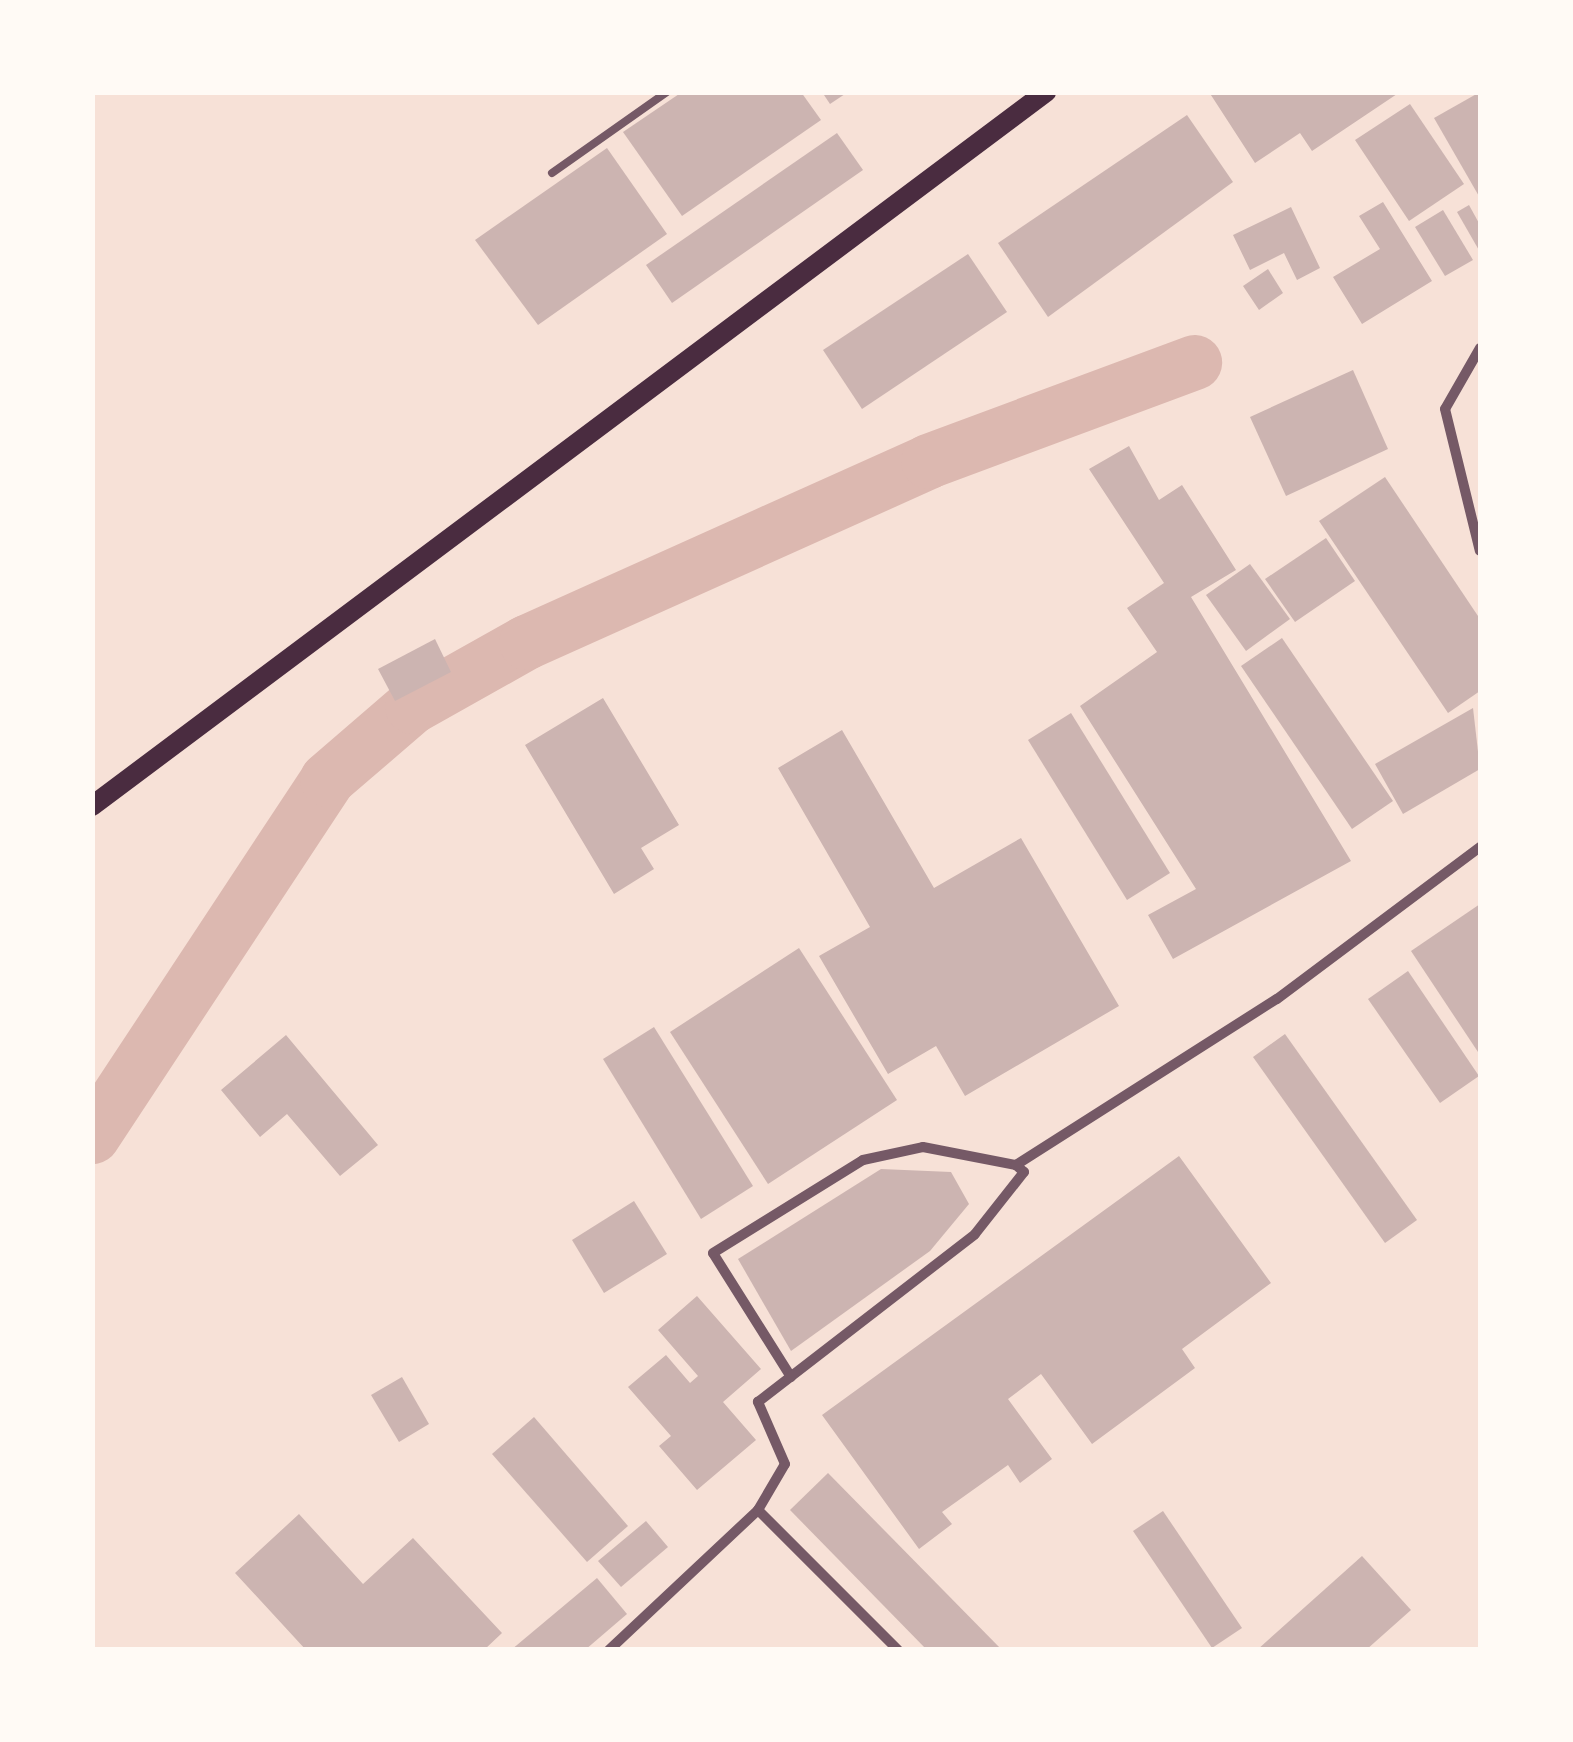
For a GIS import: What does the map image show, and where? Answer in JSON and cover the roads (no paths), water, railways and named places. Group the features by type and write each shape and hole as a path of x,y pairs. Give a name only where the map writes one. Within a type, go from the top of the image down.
{"main road":[{"path":"92,806 1046,92"}],"street":[{"path":"1480,348 1444,409 1480,552"},
{"path":"1016,1164 1277,999 1480,847"},
{"path":"609,1650 758,1510 784,1464 758,1402 792,1377 976,1234 1024,1172 1016,1164 922,1146 863,1160 713,1253 792,1377"},
{"path":"758,1510 898,1650"}],"lane":[{"path":"552,173 667,92"}],"waterway":[{"path":"92,1136 327,779 412,706 526,642 928,461 1194,362"}]}
